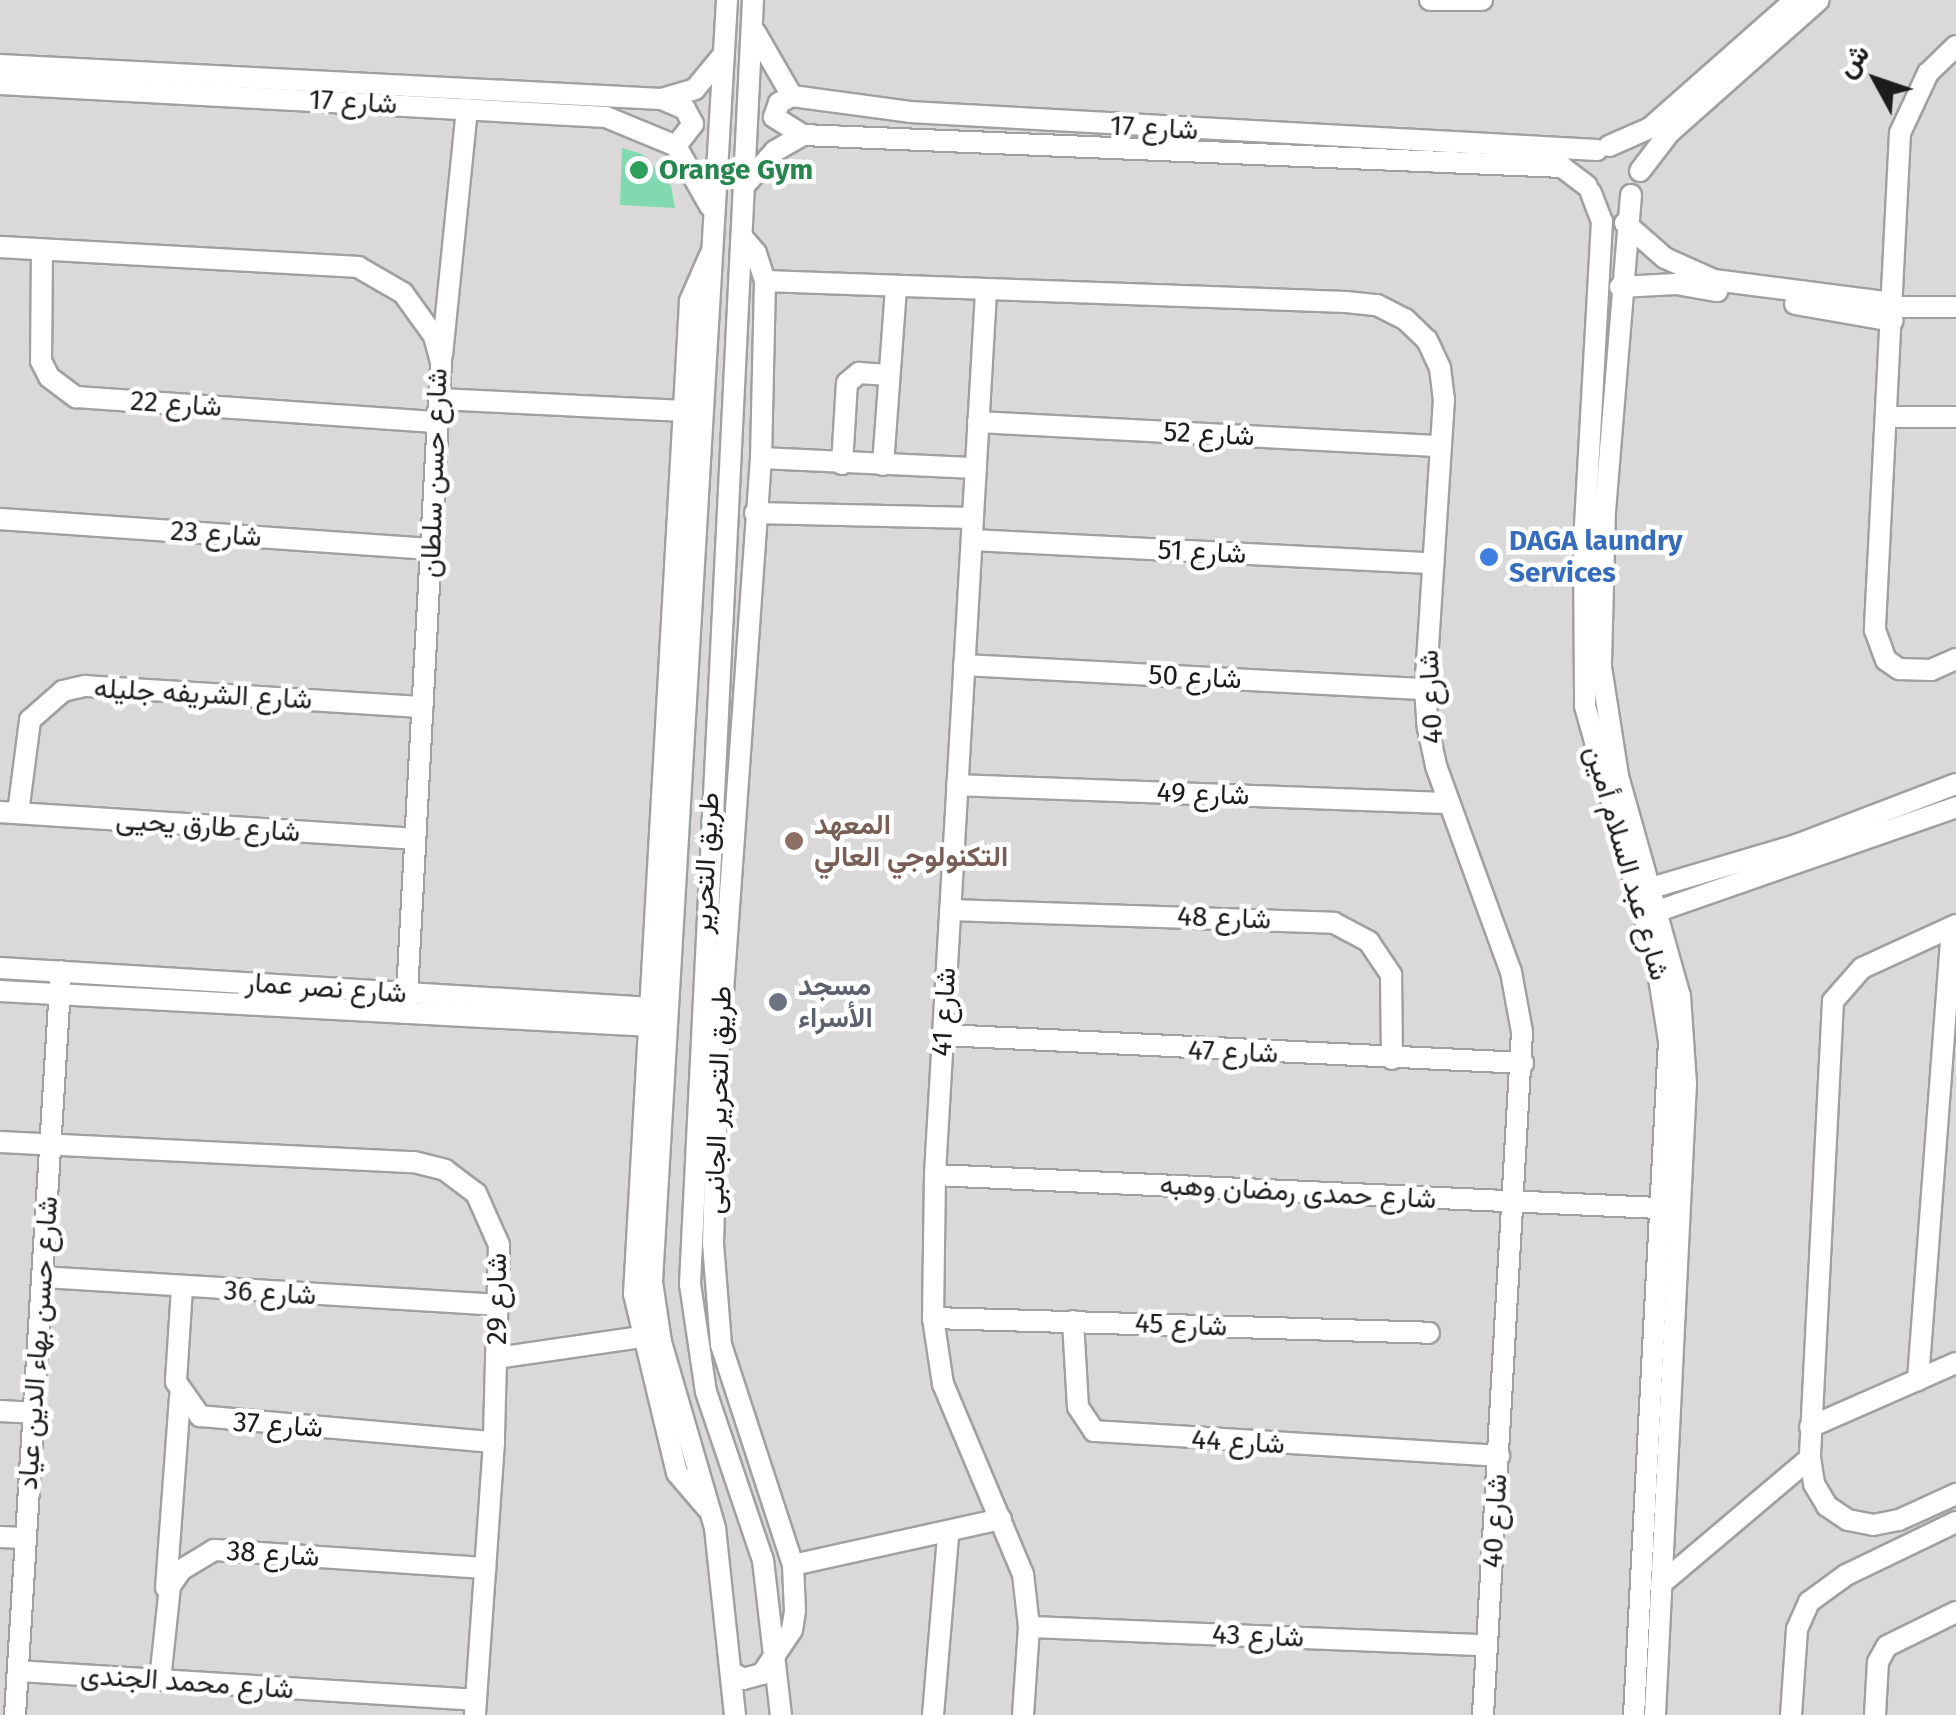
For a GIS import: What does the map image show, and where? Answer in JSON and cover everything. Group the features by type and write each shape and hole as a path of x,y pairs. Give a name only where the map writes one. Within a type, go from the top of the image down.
{"street":[{"path":"710,1510 677,1473 641,1337 634,1294 652,1117 655,926 675,606 694,411 690,302 712,254 727,0"},
{"name":"طريق التحرير","path":"753,0 704,904 689,1213 690,1284 706,1392 763,1560 777,1654 780,1715"},
{"path":"1430,0 1482,0"},
{"path":"1796,0 1650,128 1603,148 1586,162 1589,190 1615,202 1631,195 1640,171 1670,133 1818,0"},
{"path":"743,187 775,151 803,134 774,117 779,104 792,96 752,25"},
{"path":"1956,46 1919,87 1900,133 1878,646 1899,670 1915,673 1956,658"},
{"name":"شارع 17","path":"0,66 661,99 696,89 724,53"},
{"name":"شارع 17","path":"0,84 606,117 676,146"},
{"name":"شارع 17","path":"792,96 998,120 1603,148"},
{"path":"661,99 691,117 690,131 676,146 705,189 714,221"},
{"path":"441,362 467,109"},
{"name":"شارع 17","path":"803,134 1562,167 1589,190"},
{"path":"1603,148 1633,155 1640,171"},
{"name":"شارع عبد السلام أمين","path":"1589,190 1602,221 1596,508"},
{"name":"شارع عبد السلام أمين","path":"1631,195 1596,508 1585,706 1656,959 1668,1028 1660,1208 1662,1374"},
{"path":"1625,223 1665,258 1740,290"},
{"name":"طريق التحرير الجانبى","path":"743,238 756,253 765,281 761,458 726,938 713,1244 721,1345 793,1565 794,1624 777,1654"},
{"name":"شارع حسن سلطان","path":"0,248 358,267 404,293 434,336 441,362 406,1003"},
{"name":"شارع 22","path":"42,250 42,360 48,377 76,396 438,422"},
{"name":"شارع 40","path":"765,281 1377,305 1405,318 1427,340 1440,368 1440,446 1425,689 1448,804 1511,972 1523,1063 1483,1715"},
{"path":"1620,286 1676,284 1893,310 1956,307"},
{"path":"883,465 896,288"},
{"name":"شارع 41","path":"986,292 935,1175 933,1318 943,1384 1022,1574 1029,1627 1023,1715"},
{"path":"842,464 846,383 859,373 889,375"},
{"path":"439,399 694,411 719,416 732,406"},
{"name":"طريق التحرير","path":"694,411 699,465 674,896 652,1117 652,1282 664,1357 710,1510 735,1715"},
{"path":"1889,417 1956,417"},
{"name":"شارع 52","path":"978,422 1440,446"},
{"path":"699,465 729,458"},
{"path":"761,458 976,468"},
{"name":"شارع 51","path":"755,513 1432,563"},
{"name":"شارع 23","path":"0,519 431,549"},
{"name":"شارع عبد السلام أمين","path":"1593,546 1604,704 1658,912 1685,1040 1658,1441 1634,1715"},
{"path":"675,606 689,637"},
{"path":"716,681 751,617"},
{"name":"شارع 50","path":"964,665 1425,689"},
{"name":"شارع الشريفه جليله","path":"9,813 30,720 64,691 85,686 422,706"},
{"path":"1652,888 1796,845 1956,784"},
{"name":"شارع 49","path":"958,785 1448,804"},
{"path":"1658,912 1956,806"},
{"name":"شارع طارق يحيى","path":"9,813 415,839"},
{"path":"655,926 674,896"},
{"path":"704,904 726,938"},
{"name":"شارع 48","path":"950,910 1334,923 1369,942 1390,975 1392,1058"},
{"path":"1918,1380 1954,926 1862,968 1833,1001 1810,1458 1814,1484 1827,1506 1848,1520 1874,1526 1899,1520 1956,1494"},
{"name":"شارع نصر عمار","path":"0,968 406,1003"},
{"name":"شارع حسن بهاء الدين عياد","path":"15,1715 60,971"},
{"name":"شارع نصر عمار","path":"0,990 406,1003 651,1017"},
{"name":"شارع 47","path":"943,1034 1523,1063"},
{"name":"شارع 29","path":"0,1142 430,1164 462,1180 487,1208 499,1245 497,1358 476,1708"},
{"path":"655,1220 659,1230 672,1233 689,1213 716,1153"},
{"name":"شارع حمدى رمضان وهبه","path":"935,1175 1660,1208"},
{"path":"652,1282 666,1273 690,1284"},
{"name":"شارع 36","path":"42,1277 498,1305"},
{"path":"165,1605 180,1396 182,1288"},
{"name":"شارع 45","path":"933,1318 1429,1333"},
{"name":"شارع 44","path":"1073,1321 1078,1407 1094,1431 1499,1456"},
{"path":"497,1358 641,1337"},
{"path":"1810,1427 1956,1363"},
{"path":"706,1392 742,1414"},
{"name":"شارع 37","path":"180,1396 200,1416 214,1420 494,1442"},
{"path":"0,1410 34,1412"},
{"name":"شارع عبد السلام أمين","path":"1655,1715 1661,1584 1658,1441"},
{"path":"1661,1584 1810,1458"},
{"path":"793,1565 948,1535 1001,1519"},
{"path":"1791,1715 1797,1629 1809,1602 1846,1575 1956,1522"},
{"path":"933,1715 948,1535"},
{"path":"0,1537 26,1538"},
{"name":"شارع 38","path":"160,1680 165,1605 181,1570 214,1550 485,1568"},
{"path":"1875,1715 1878,1662 1887,1646 1956,1612"},
{"name":"شارع 43","path":"1029,1627 1487,1645"},
{"path":"731,1672 756,1678 777,1654"},
{"name":"شارع محمد الجندى","path":"18,1671 476,1708"}],"shaded area":[{"path":"0,0 1956,0 1956,1715 0,1715"}],"green space":[{"name":"Orange Gym","path":"622,148 642,154 671,186 675,208 620,205"}],"place":[{"name":"Orange Gym","path":"639,170"},
{"name":"DAGA laundry Services","path":"1489,557"},
{"name":"المعهد التكنولوجي العالي","path":"794,841"},
{"name":"مسجد الأسراء","path":"778,1002"}]}
